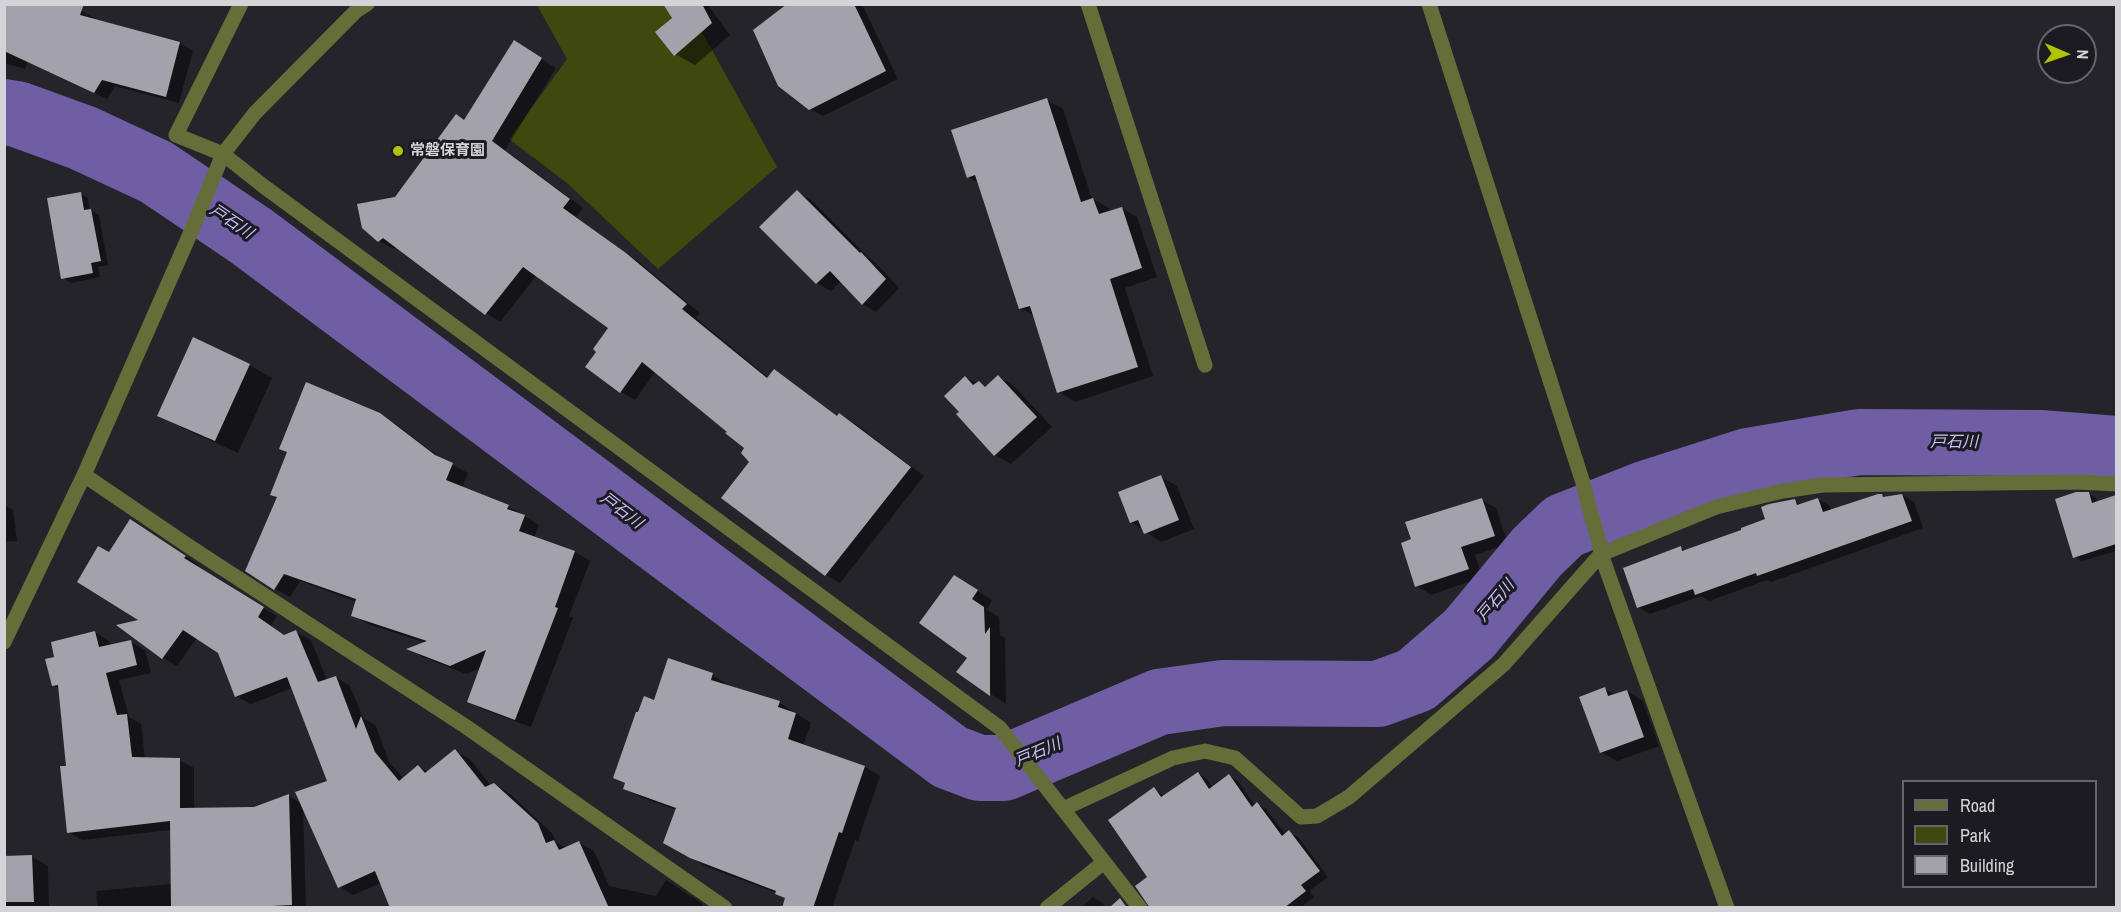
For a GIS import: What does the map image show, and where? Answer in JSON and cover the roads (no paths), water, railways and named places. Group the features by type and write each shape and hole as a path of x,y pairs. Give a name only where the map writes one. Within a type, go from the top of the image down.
{"street":[{"path":"241,4 176,135 223,154 1000,728 1140,908"},
{"path":"1088,4 1205,365"},
{"path":"1429,4 1584,486 1586,500 1599,538 1601,554 1726,908"},
{"path":"4,642 84,475 223,154 255,113 357,7"},
{"path":"84,475 199,553 465,726 725,908"},
{"path":"1063,809 1173,758 1205,751 1235,758 1301,817 1317,816 1349,797 1504,664 1601,554 1716,507 1783,491 1823,485 2079,482 2116,484"},
{"path":"1047,908 1104,862"}],"waterway":[{"name":"戸石川","path":"4,112 17,114 83,138 156,172 251,236 950,757 979,768 1004,768 1159,702 1223,693 1378,694 1416,680 1469,634 1537,552 1564,526 1645,494 1748,461 1859,442 2040,443 2116,449"}],"place":[{"name":"常磐保育園","path":"398,151"}]}
